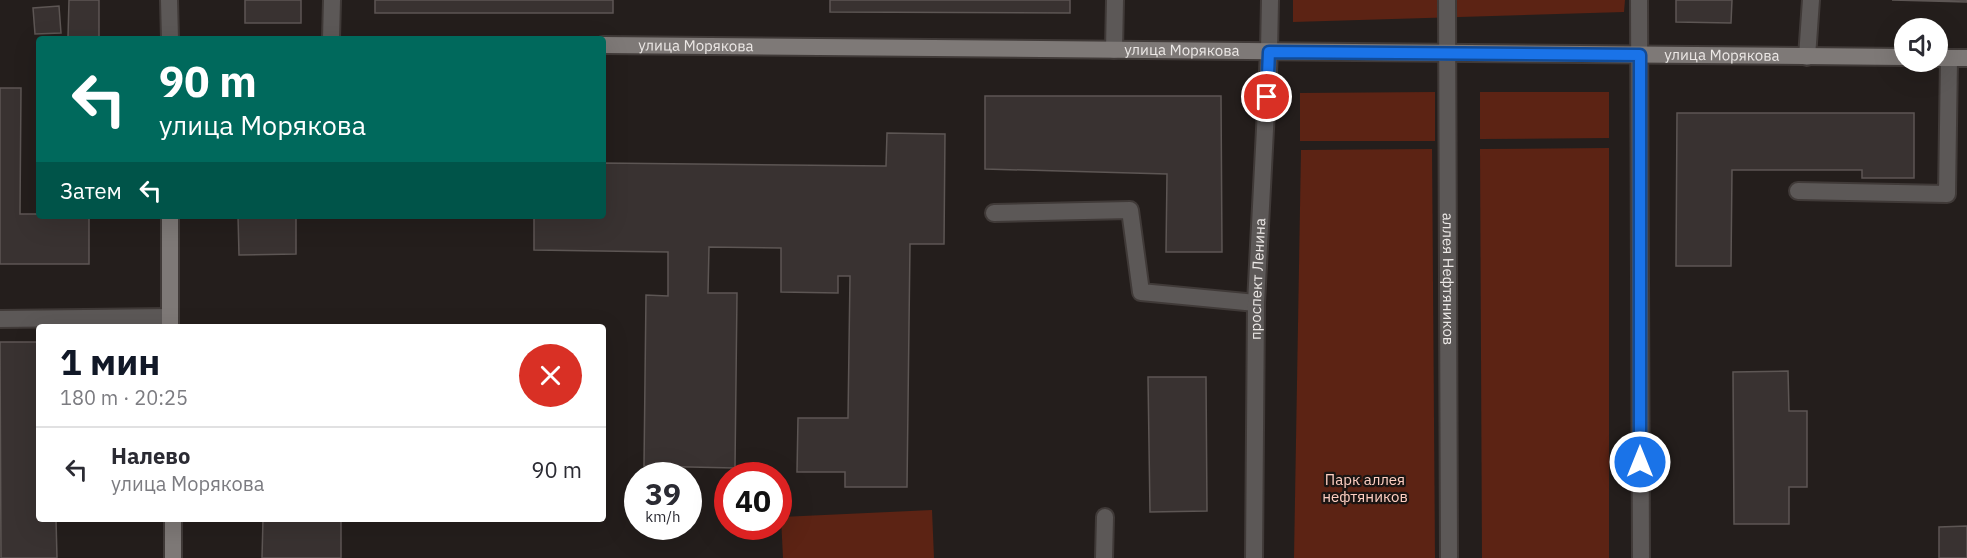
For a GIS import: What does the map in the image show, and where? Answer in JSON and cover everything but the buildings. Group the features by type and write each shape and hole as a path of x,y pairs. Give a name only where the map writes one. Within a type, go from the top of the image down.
{"main road":[{"name":"улица Морякова","path":"606,45 1894,57"},
{"path":"1948,58 1967,58"},
{"path":"170,219 170,322"},
{"path":"172,522 173,558"}],"street":[{"path":"169,0 170,36"},
{"path":"331,36 332,0"},
{"path":"1114,50 1116,0"},
{"name":"проспект Ленина","path":"1254,558 1256,303 1270,0"},
{"name":"аллея Нефтяников","path":"1448,0 1449,558"},
{"path":"1639,0 1641,558"},
{"path":"1807,57 1811,0"},
{"path":"1798,191 1947,194 1943,72"},
{"path":"994,213 1130,210 1141,292 1256,303"},
{"path":"0,319 170,322"},
{"path":"1104,558 1105,517"}],"green space":[{"path":"1293,0 1625,0 1624,12 1293,22"},
{"path":"1435,92 1435,141 1300,141 1300,93"},
{"path":"1480,92 1609,92 1609,138 1480,139"},
{"path":"1609,148 1609,558 1482,558 1480,149"},
{"name":"Парк аллея нефтяников","path":"1432,149 1435,558 1294,558 1301,150"},
{"path":"932,510 934,558 783,558 782,540 792,540 792,516"}],"route":[{"path":"1267,97 1269,52 1640,55 1640,462"}]}
